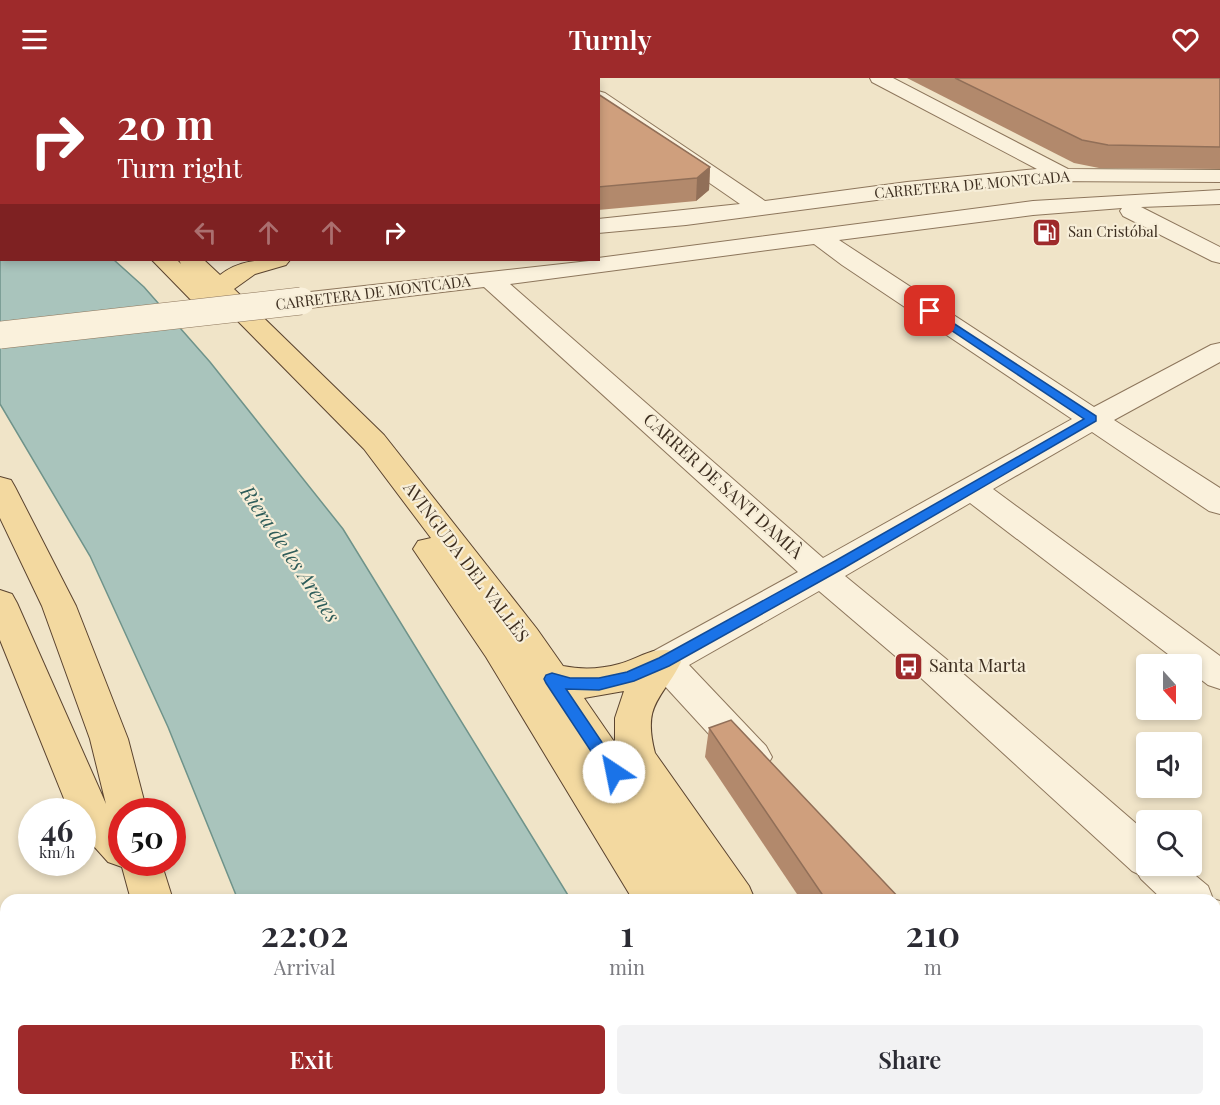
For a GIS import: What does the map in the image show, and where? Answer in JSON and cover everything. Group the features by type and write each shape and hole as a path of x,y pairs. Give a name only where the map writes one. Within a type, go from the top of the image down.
{"main road":[{"name":"AVINGUDA DEL VALLÈS","path":"165,261 214,296 374,442 519,630 695,894"},
{"name":"AVINGUDA DEL VALLÈS","path":"192,261 214,296 376,477 498,647 652,894"},
{"path":"214,296 243,269 274,261"},
{"path":"0,487 59,606 110,739 125,798"},
{"path":"0,603 29,666 88,811 108,835"},
{"path":"498,647 524,668 570,684 599,684 629,677 664,662"},
{"path":"664,662 648,680 637,699 631,729 634,745 638,759 730,894"}],"street":[{"path":"879,78 1066,175"},
{"path":"600,98 761,208"},
{"name":"CARRETERA DE MONTCADA","path":"600,226 1042,175 1220,176"},
{"name":"CARRETERA DE MONTCADA","path":"0,335 490,279 1021,210 1105,202 1220,197"},
{"name":"CARRETERA DE MONTCADA","path":"1105,202 1131,211 1175,214 1220,212"},
{"path":"1131,211 1220,256"},
{"path":"725,213 746,245"},
{"path":"817,235 850,260 1220,503"},
{"name":"CARRER DE SANT DAMIÀ","path":"490,279 1136,849"},
{"path":"776,781 664,662 881,541 1092,419 1219,353"},
{"path":"972,489 1220,675"},
{"path":"1166,876 1186,894"}],"water":[{"name":"Riera de les Arenes","path":"0,261 115,261 144,287 210,362 343,529 567,894 236,894 168,727 90,556 0,404"}],"building":[{"path":"955,78 1220,78 1220,147 1108,145 1082,140"},
{"path":"600,95 710,167 697,178 600,187"},
{"path":"731,720 895,894 822,894 709,728"}],"place":[{"name":"San Cristóbal","path":"1047,232"},
{"name":"Santa Marta","path":"908,666"}],"route":[{"path":"614,772 552,679 570,684 599,684 629,677 664,662 840,565 1092,419 930,311"}]}
